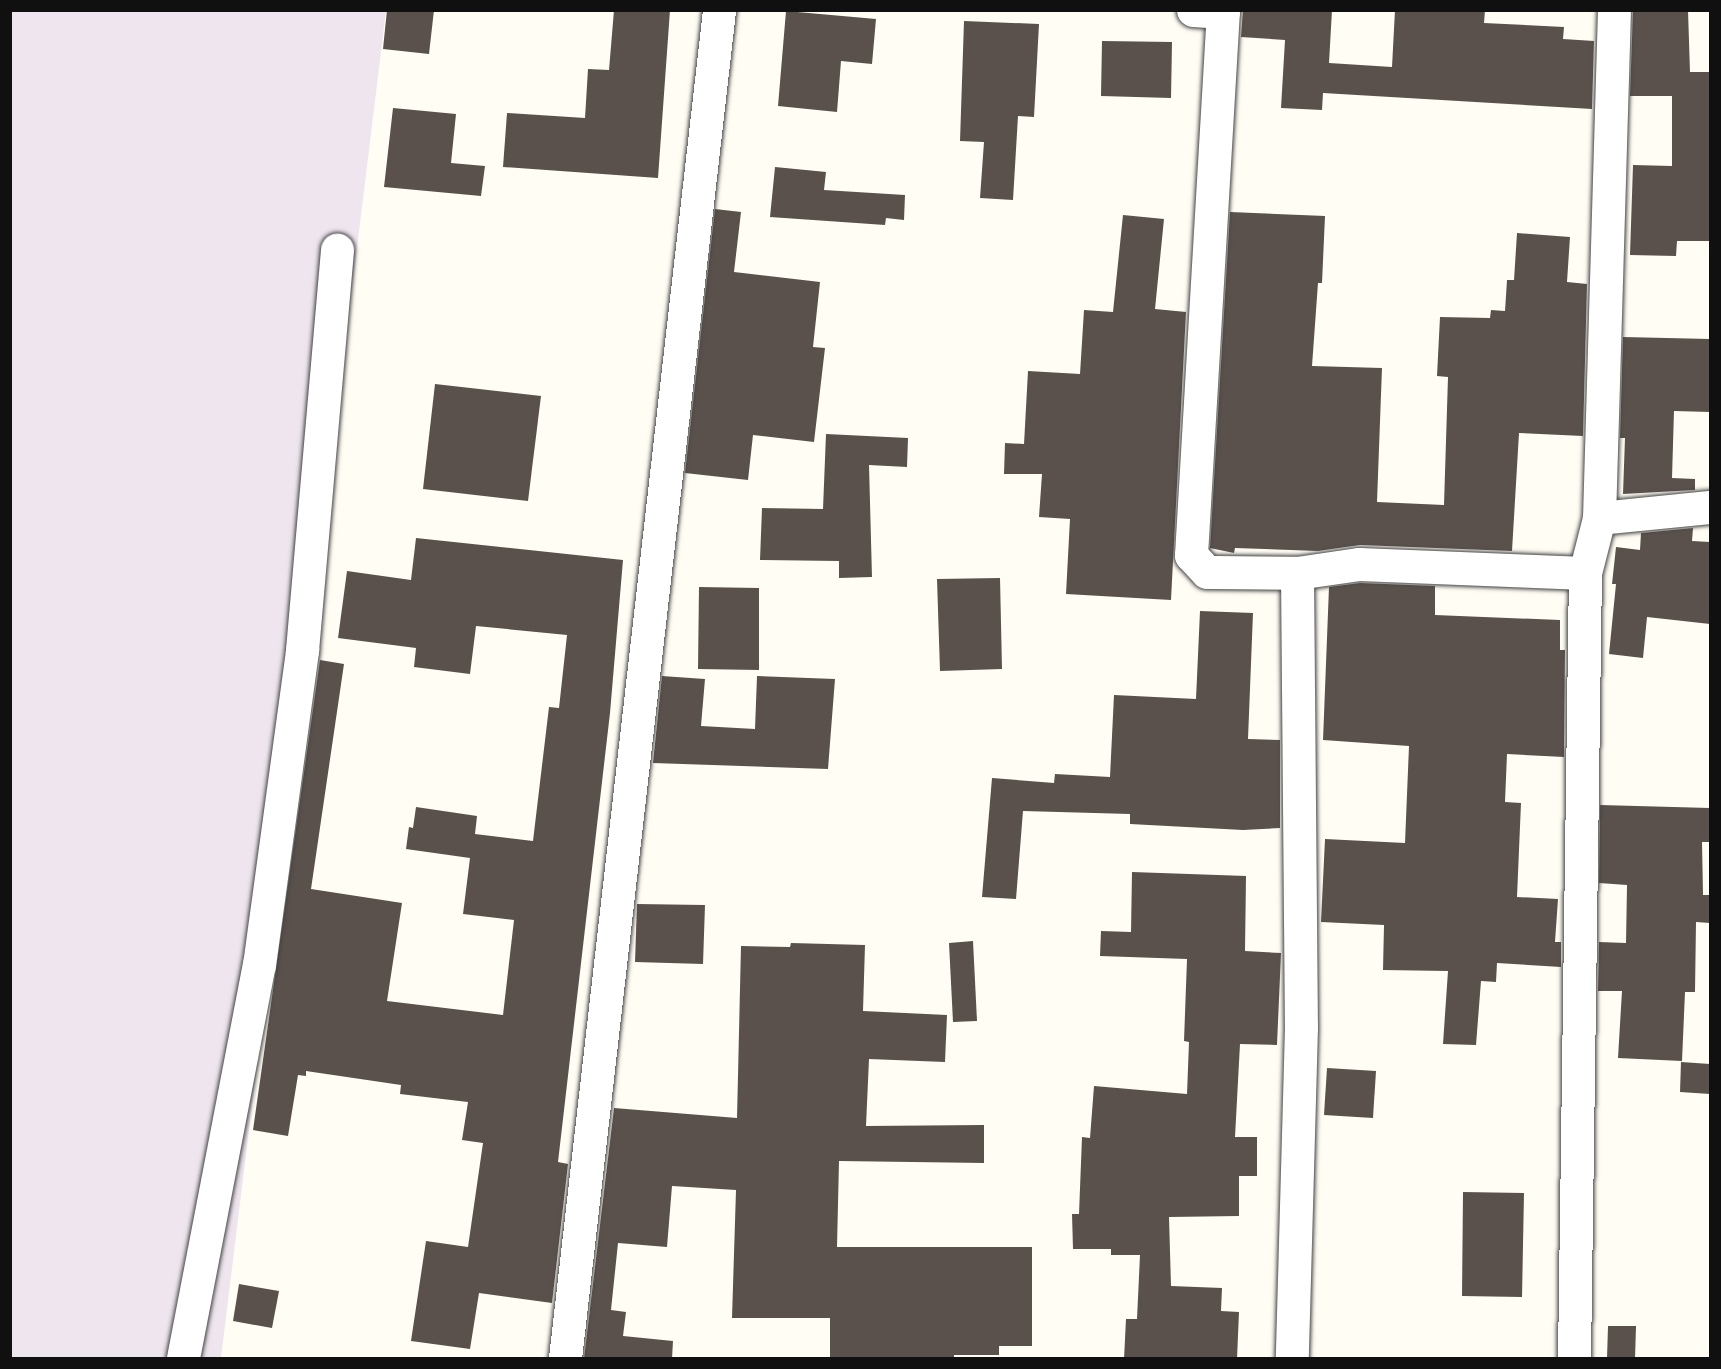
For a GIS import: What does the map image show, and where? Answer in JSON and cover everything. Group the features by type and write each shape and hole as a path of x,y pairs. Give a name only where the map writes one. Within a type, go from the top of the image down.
{"street":[{"path":"565,1359 719,10"},
{"path":"1574,1359 1585,573 1599,518 1614,10"},
{"path":"1213,11 1191,555 1207,572 1297,573 1359,564 1585,573"},
{"path":"183,1359 261,954 302,650 337,250"},
{"path":"1599,518 1710,507"},
{"path":"1292,1359 1301,1026 1297,573"}],"shaded area":[{"path":"10,11 386,11 221,1358 11,1358"}],"building":[{"path":"387,10 434,10 429,54 383,49"},
{"path":"614,10 670,10 658,178 503,167 507,113 585,118 588,69 609,70"},
{"path":"1243,10 1332,10 1329,63 1392,67 1395,10 1485,10 1484,23 1564,27 1563,39 1594,41 1592,109 1323,93 1322,110 1281,108 1285,40 1241,37"},
{"path":"1633,10 1688,10 1690,72 1710,72 1710,241 1677,241 1676,256 1630,255 1633,165 1672,166 1672,96 1630,96"},
{"path":"786,11 876,19 872,64 841,61 837,112 778,106"},
{"path":"964,21 1039,24 1034,117 1018,116 1013,200 980,198 984,142 960,141"},
{"path":"1102,41 1172,42 1171,98 1101,96"},
{"path":"393,108 456,114 451,163 485,166 481,196 384,187"},
{"path":"775,167 826,172 824,190 905,195 904,220 886,218 885,225 770,217"},
{"path":"715,209 741,212 734,272 820,282 813,347 825,348 814,442 753,435 748,480 685,473"},
{"path":"1230,212 1325,216 1322,283 1318,283 1312,366 1382,368 1377,502 1444,505 1448,377 1437,376 1440,317 1490,318 1491,310 1505,311 1507,280 1514,280 1517,233 1570,237 1567,282 1587,284 1583,436 1519,433 1512,551 1360,545 1318,551 1235,548 1234,553 1210,548"},
{"path":"1123,215 1164,219 1155,309 1186,312 1171,600 1066,594 1070,519 1039,517 1042,474 1004,474 1005,443 1024,444 1028,371 1080,374 1084,310 1113,312"},
{"path":"1623,337 1710,339 1710,412 1674,411 1672,478 1695,479 1695,490 1623,494 1625,438 1620,438"},
{"path":"435,384 541,396 528,501 423,489"},
{"path":"826,434 908,438 907,467 869,465 872,577 839,578 839,561 760,560 762,508 823,509"},
{"path":"1693,528 1692,541 1710,542 1710,624 1647,617 1643,658 1609,654 1616,584 1612,584 1616,547 1640,550 1641,533"},
{"path":"416,538 623,560 610,713 558,1162 568,1164 552,1303 479,1293 470,1349 411,1341 426,1241 468,1247 483,1143 462,1140 468,1102 400,1094 401,1085 306,1071 306,1076 298,1075 288,1136 253,1130 320,660 344,664 311,889 402,903 387,1001 503,1015 514,920 463,914 470,858 406,849 409,827 413,828 416,807 477,816 475,834 533,841 549,707 559,708 567,635 476,626 470,674 414,667 416,648 338,638 347,571 411,580"},
{"path":"1000,578 1002,669 940,671 937,579"},
{"path":"1360,583 1435,586 1435,615 1560,620 1560,650 1565,650 1564,757 1507,754 1505,802 1521,803 1517,897 1558,899 1555,942 1561,942 1561,967 1497,963 1496,982 1481,981 1476,1045 1443,1044 1448,971 1383,970 1384,925 1321,922 1325,839 1405,843 1409,746 1323,740 1329,587"},
{"path":"699,587 759,588 759,670 698,669"},
{"path":"1200,611 1253,613 1248,739 1280,740 1280,828 1243,830 1130,824 1130,814 1023,811 1016,899 982,897 992,778 1054,783 1055,774 1110,777 1114,695 1196,699"},
{"path":"662,676 705,679 701,726 755,729 757,676 835,679 828,769 653,763"},
{"path":"1600,805 1710,808 1710,842 1702,842 1703,895 1710,895 1710,923 1696,922 1695,992 1685,992 1682,1061 1618,1058 1622,991 1598,991 1599,942 1626,943 1627,885 1599,883"},
{"path":"1132,872 1246,876 1245,951 1281,953 1277,1045 1240,1044 1235,1137 1257,1137 1257,1176 1239,1176 1239,1216 1169,1217 1171,1286 1222,1288 1221,1311 1239,1312 1237,1359 1124,1359 1126,1319 1137,1319 1140,1255 1111,1255 1111,1249 1073,1249 1072,1214 1079,1214 1082,1137 1090,1138 1094,1086 1187,1094 1189,1042 1184,1041 1187,959 1100,956 1101,931 1131,932"},
{"path":"637,904 705,905 703,964 635,962"},
{"path":"973,941 977,1021 953,1022 949,943"},
{"path":"791,943 865,945 863,1011 947,1015 945,1062 869,1059 866,1126 984,1125 984,1163 839,1161 837,1247 1032,1247 1032,1346 999,1346 999,1355 954,1355 954,1359 830,1359 830,1318 732,1318 736,1190 672,1186 667,1247 618,1243 611,1310 626,1312 623,1336 673,1341 672,1359 584,1359 614,1108 737,1118 741,946 790,947"},
{"path":"1681,1062 1710,1064 1710,1094 1680,1092"},
{"path":"1327,1068 1376,1071 1373,1118 1324,1115"},
{"path":"1463,1192 1524,1193 1522,1297 1462,1296"},
{"path":"239,1284 279,1291 272,1328 233,1321"},
{"path":"1608,1326 1636,1326 1635,1359 1607,1359"}]}
